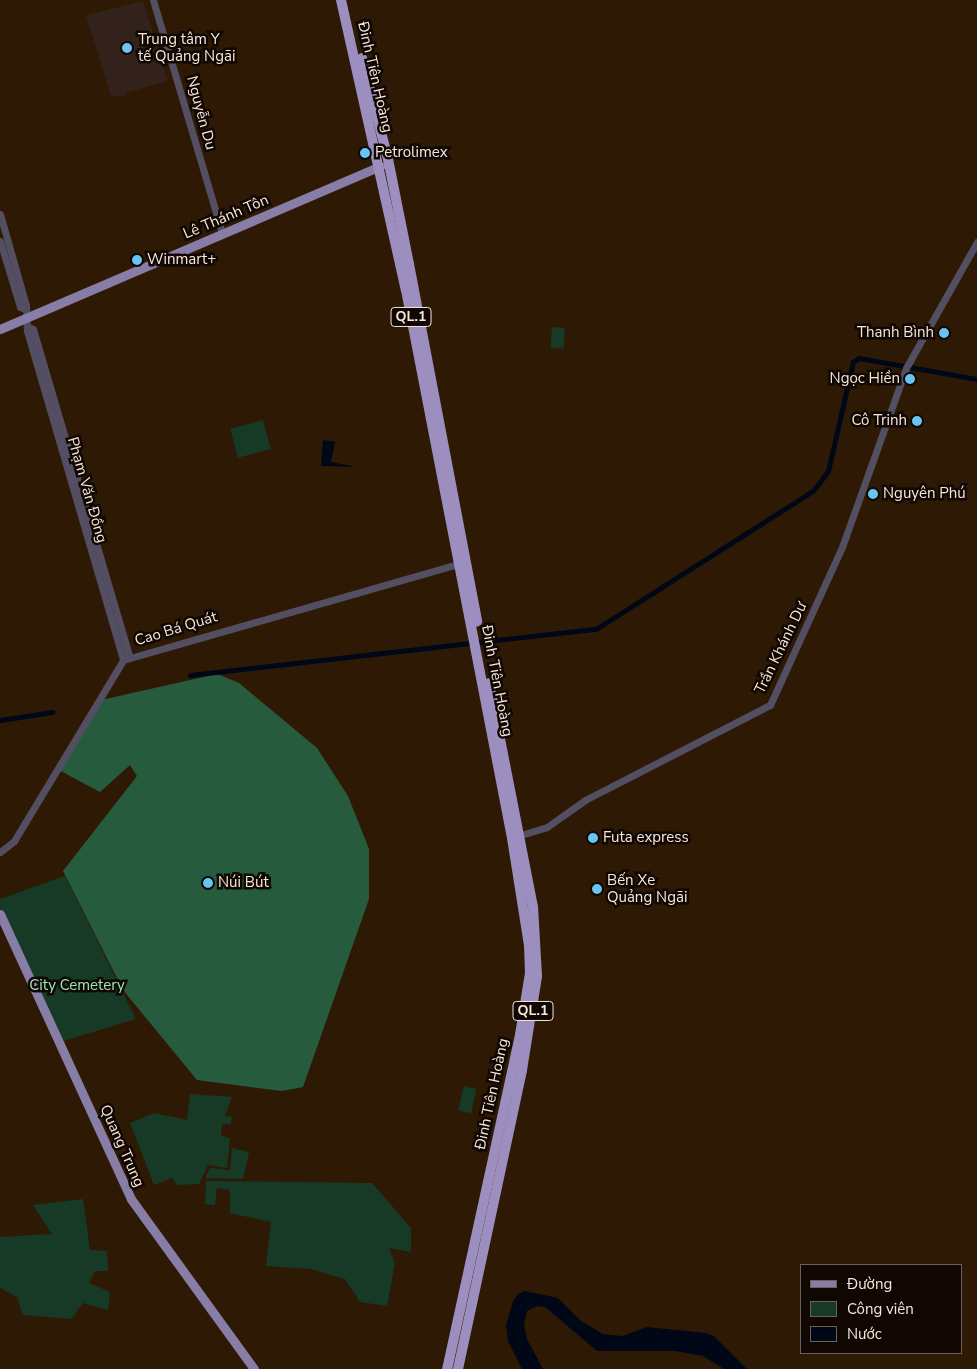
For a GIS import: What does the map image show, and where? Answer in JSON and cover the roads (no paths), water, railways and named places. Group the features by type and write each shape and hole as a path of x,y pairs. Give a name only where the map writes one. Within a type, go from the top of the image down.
{"highway":[{"name":"Đinh Tiên Hoàng","path":"341,0 384,162"},
{"name":"Đinh Tiên Hoàng","path":"348,0 384,162 476,635"},
{"name":"Đinh Tiên Hoàng","path":"431,399 458,564 480,652 537,945 534,1007 458,1369"},
{"name":"Đinh Tiên Hoàng","path":"447,1369 519,1042 530,973 526,910 517,837"}],"main road":[{"name":"Lê Thánh Tôn","path":"0,329 384,162"},
{"name":"Quang Trung","path":"0,914 131,1199 254,1369"}],"street":[{"name":"Nguyễn Du","path":"153,0 222,233"},
{"name":"Phạm Văn Đồng","path":"0,214 3,234 26,305 27,318"},
{"name":"Phạm Văn Đồng","path":"0,241 20,308 33,329 71,470 102,562 113,611 127,659"},
{"name":"Trần Khánh Dư","path":"517,837 547,827 585,800 770,705 842,548 907,365 977,242"},
{"name":"Phạm Văn Đồng","path":"84,513 94,564 113,611"},
{"path":"94,564 102,562"},
{"name":"Cao Bá Quát","path":"0,852 14,840 127,659 458,564"}],"water":[{"path":"323,440 335,442 331,462 356,467 321,466"},
{"path":"525,1291 558,1298 581,1321 603,1334 623,1336 647,1327 706,1333 714,1336 747,1369 724,1369 703,1356 675,1351 597,1351 545,1307 537,1306 527,1311 524,1325 527,1339 543,1369 522,1369 508,1341 506,1325 513,1301 518,1294"}],"waterway":[{"path":"190,675 596,629 813,491 828,471 853,362 859,358 977,379"},
{"path":"0,720 52,712"}],"place":[{"name":"Trung tâm Y tế Quảng Ngãi","path":"127,48"},
{"name":"Petrolimex","path":"365,153"},
{"name":"Winmart+","path":"137,260"},
{"name":"Thanh Bình","path":"944,333"},
{"name":"Ngọc Hiền","path":"910,379"},
{"name":"Cô Trinh","path":"917,421"},
{"name":"Nguyên Phú","path":"873,494"},
{"name":"Futa express","path":"593,838"},
{"name":"Núi Bút","path":"208,883"},
{"name":"Bến Xe Quảng Ngãi","path":"597,889"}],"park label":[{"name":"City Cemetery","path":"77,986"}]}
